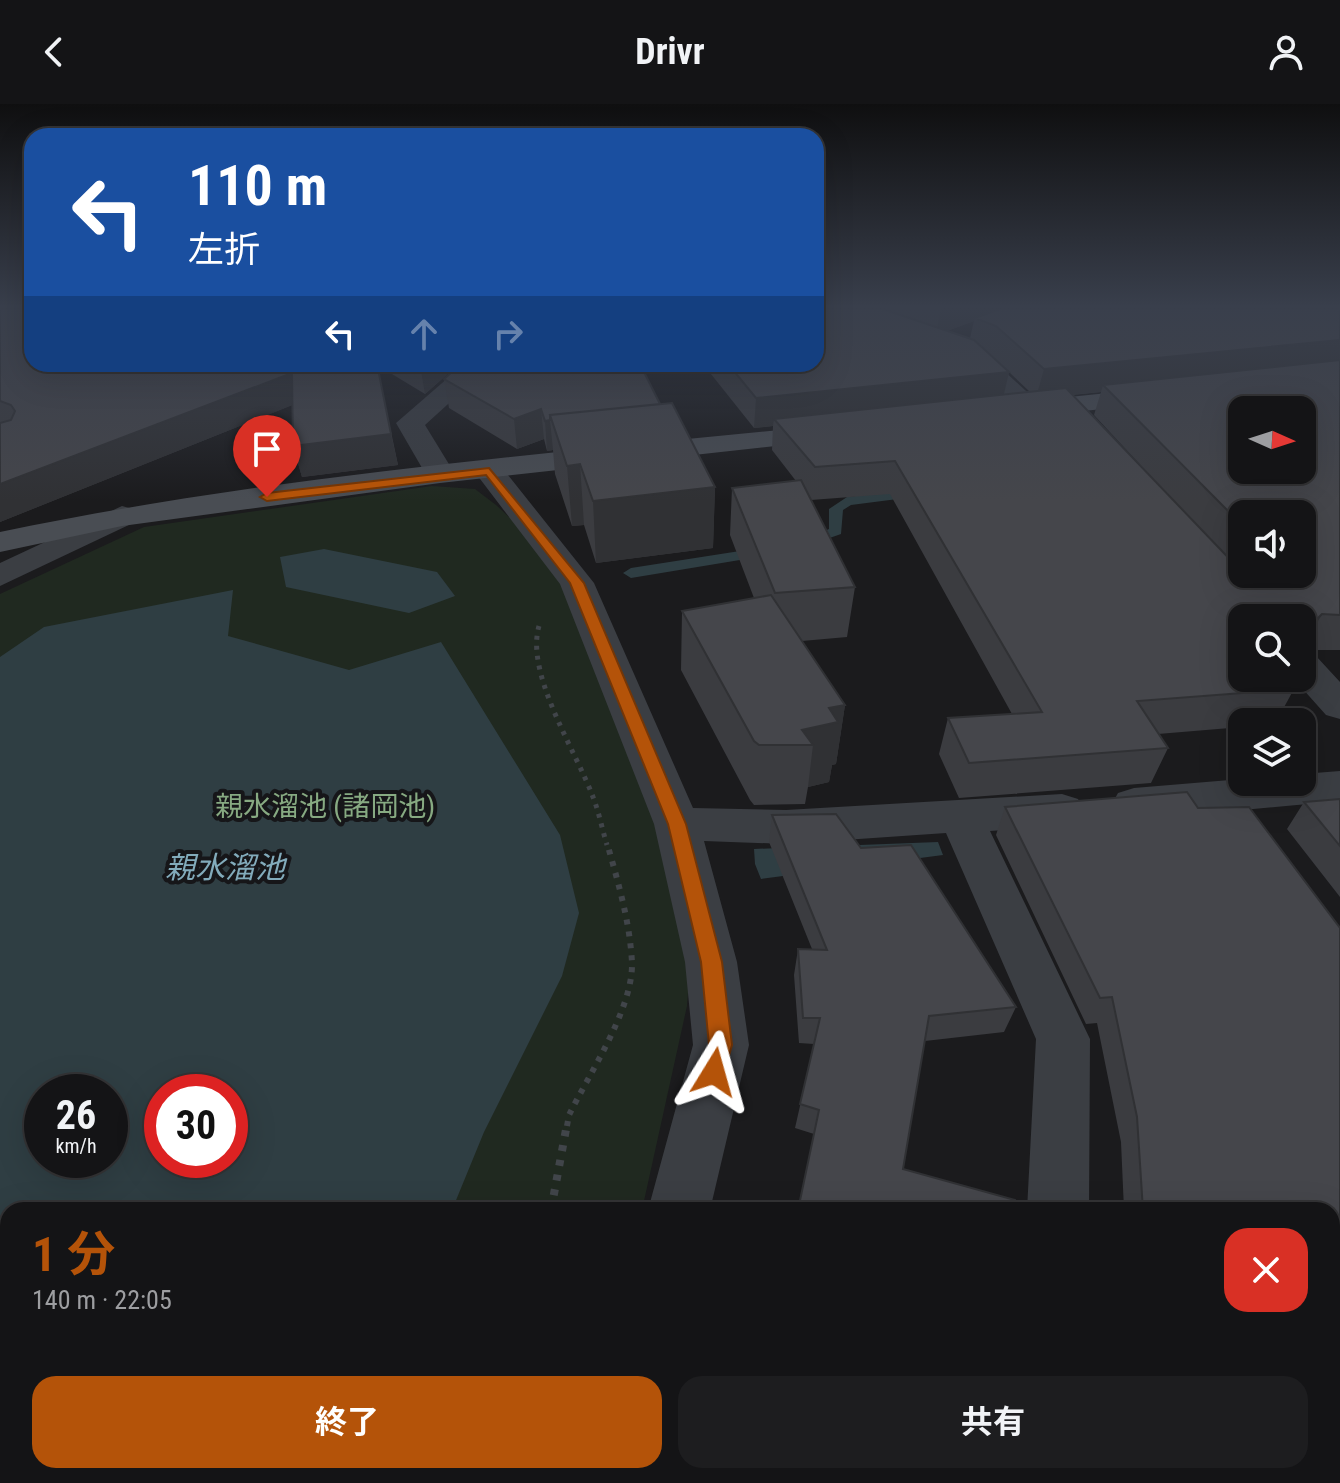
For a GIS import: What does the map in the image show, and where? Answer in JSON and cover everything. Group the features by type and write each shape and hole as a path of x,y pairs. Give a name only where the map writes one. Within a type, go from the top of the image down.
{"street":[{"path":"440,474 410,423 469,372"},
{"path":"991,372 1029,409"},
{"path":"988,415 1029,409 1075,416 1187,393"},
{"path":"0,542 122,516 440,474 856,430"},
{"path":"489,471 577,583 677,824 711,962 721,1045 681,1202"},
{"path":"0,576 122,516"},
{"path":"1316,679 1340,706"},
{"path":"677,824 786,827 962,819 1246,813 1340,786"},
{"path":"962,819 1063,1039 1058,1202"}],"path":[{"path":"543,613 535,640 545,685 593,797 623,897 632,965 624,1004 569,1115 553,1202"}],"green space":[{"name":"親水溜池","path":"432,486 475,489 521,528 562,584 684,893 691,953 687,1006 644,1202 0,1202 0,594 144,527"}],"water":[{"path":"324,549 437,572 455,596 409,613 286,587 280,557"},
{"name":"親水溜池","path":"233,590 228,636 349,670 441,642 560,835 579,913 562,976 484,1132 455,1202 0,1202 0,657 44,627"},
{"path":"938,842 943,855 761,879 755,864 754,849"}],"building":[{"path":"0,372 379,372 391,434 293,446 292,373 0,484 0,423 11,420 15,411 11,405 0,401"},
{"path":"452,372 644,372 660,404 550,415 550,420 545,421 541,409 514,419 444,379"},
{"path":"735,372 1006,372 756,398"},
{"path":"1223,372 1340,372 1340,615 1322,614 1316,618 1316,604 1228,604 1228,692 1255,692 1137,701 1168,748 969,763 948,718 1042,712 895,461 815,467 774,419 1066,388 1228,557 1228,588 1316,588 1316,500 1228,500 1228,511 1103,385"},
{"path":"672,403 715,487 593,501 580,464 567,466 550,415"},
{"path":"801,480 855,587 775,593 732,488"},
{"path":"771,595 845,705 829,708 838,722 802,730 813,745 759,745 754,741 682,611"},
{"path":"1187,792 1198,808 1249,807 1340,928 1340,1202 1142,1202 1137,1117 1112,997 1100,998 1005,807"},
{"path":"1340,799 1340,846 1304,802"},
{"path":"836,814 861,848 911,845 1016,1007 929,1016 903,1169 1015,1202 800,1202 819,1110 800,1104 820,1018 803,1018 798,949 827,950 772,815"}],"waterway":[{"path":"804,543 836,531 836,509 847,501 916,493"},
{"path":"631,573 765,552"}],"route":[{"path":"267,497 440,474 489,471 577,583 677,824 711,962 721,1045 714,1072"}],"park label":[{"name":"親水溜池 (諸岡池)","path":"325,806"}]}
